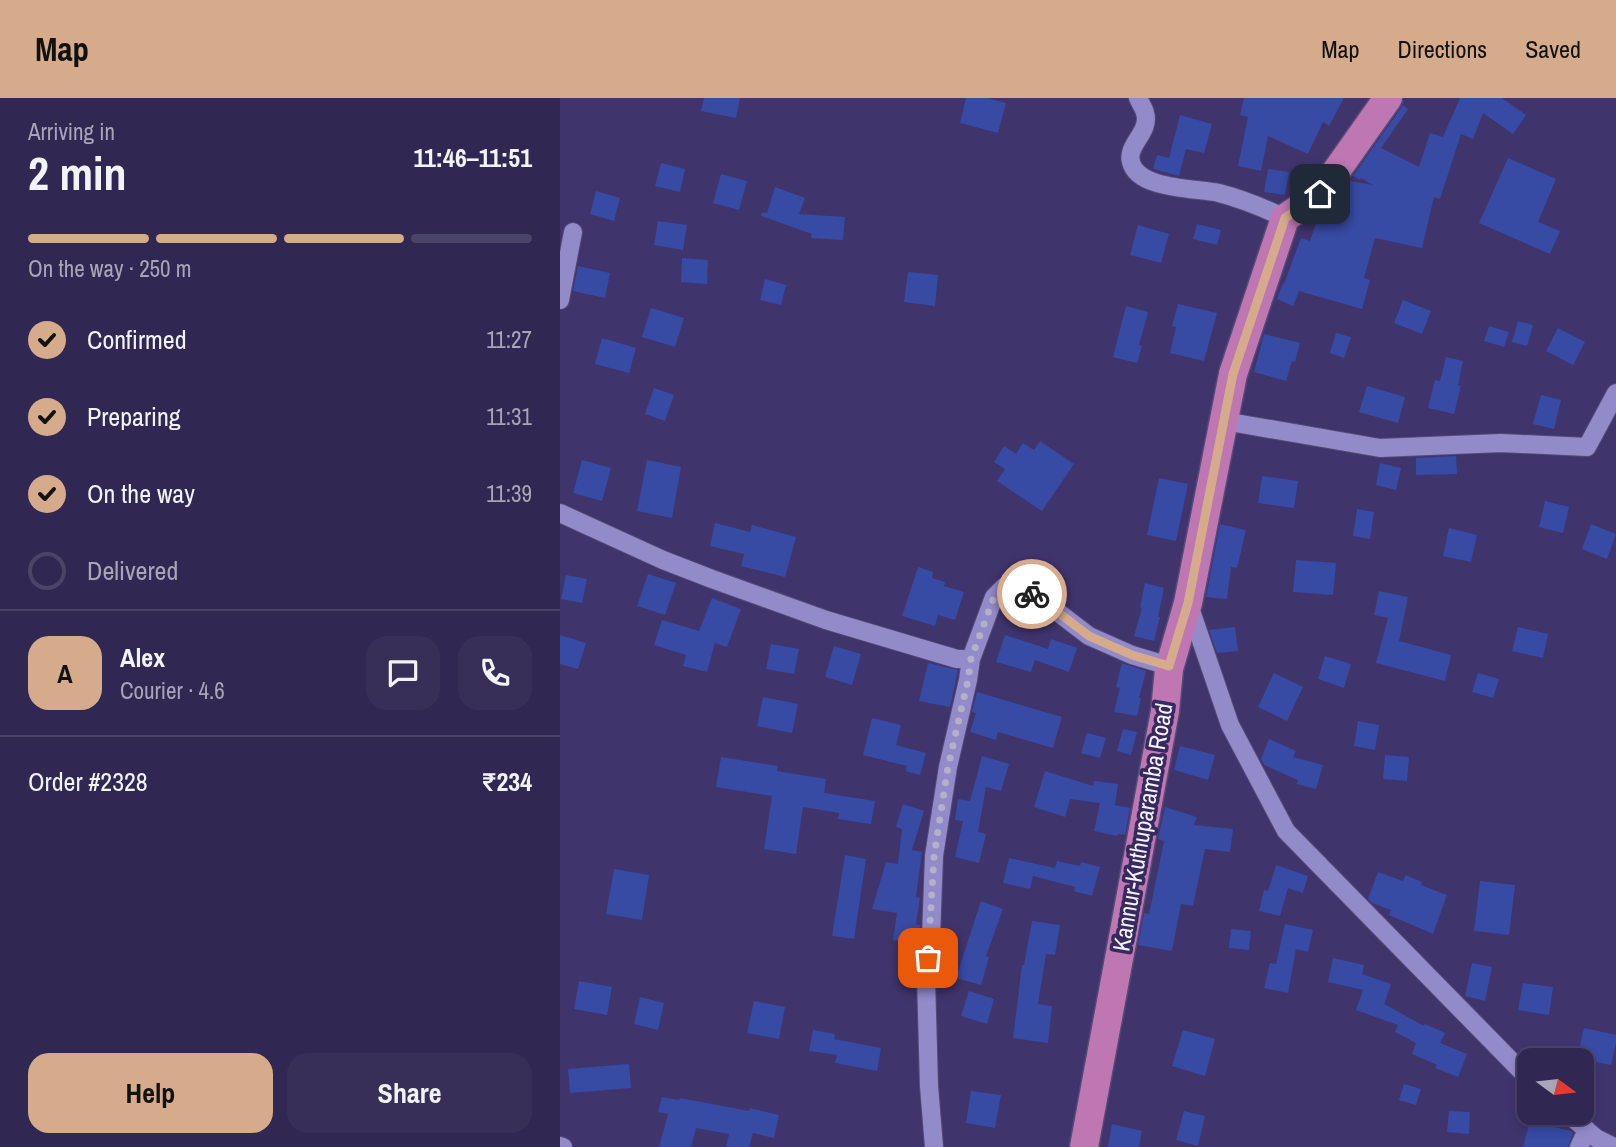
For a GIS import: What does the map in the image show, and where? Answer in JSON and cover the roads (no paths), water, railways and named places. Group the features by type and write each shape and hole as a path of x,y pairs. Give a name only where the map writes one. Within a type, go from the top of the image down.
{"main road":[{"path":"1285,218 1320,194 1388,98"},
{"name":"Kannur-Kuthuparamba Road","path":"1084,1147 1165,711 1169,666 1188,603 1233,374 1285,218"}],"street":[{"path":"1138,98 1147,122 1129,159 1141,176 1170,187 1219,193 1262,207 1285,218"},
{"path":"560,300 573,232"},
{"path":"1224,421 1380,448 1501,443 1587,447 1616,393"},
{"path":"560,513 663,560 826,620 957,659 971,659"},
{"path":"934,1147 929,1086 926,978 934,856 948,767 971,659 994,597 1004,587 1012,584 1038,597 1089,636 1132,655 1169,666"},
{"path":"1188,603 1230,725 1286,831 1517,1067"},
{"path":"1583,1139 1596,1138 1614,1147"}]}
